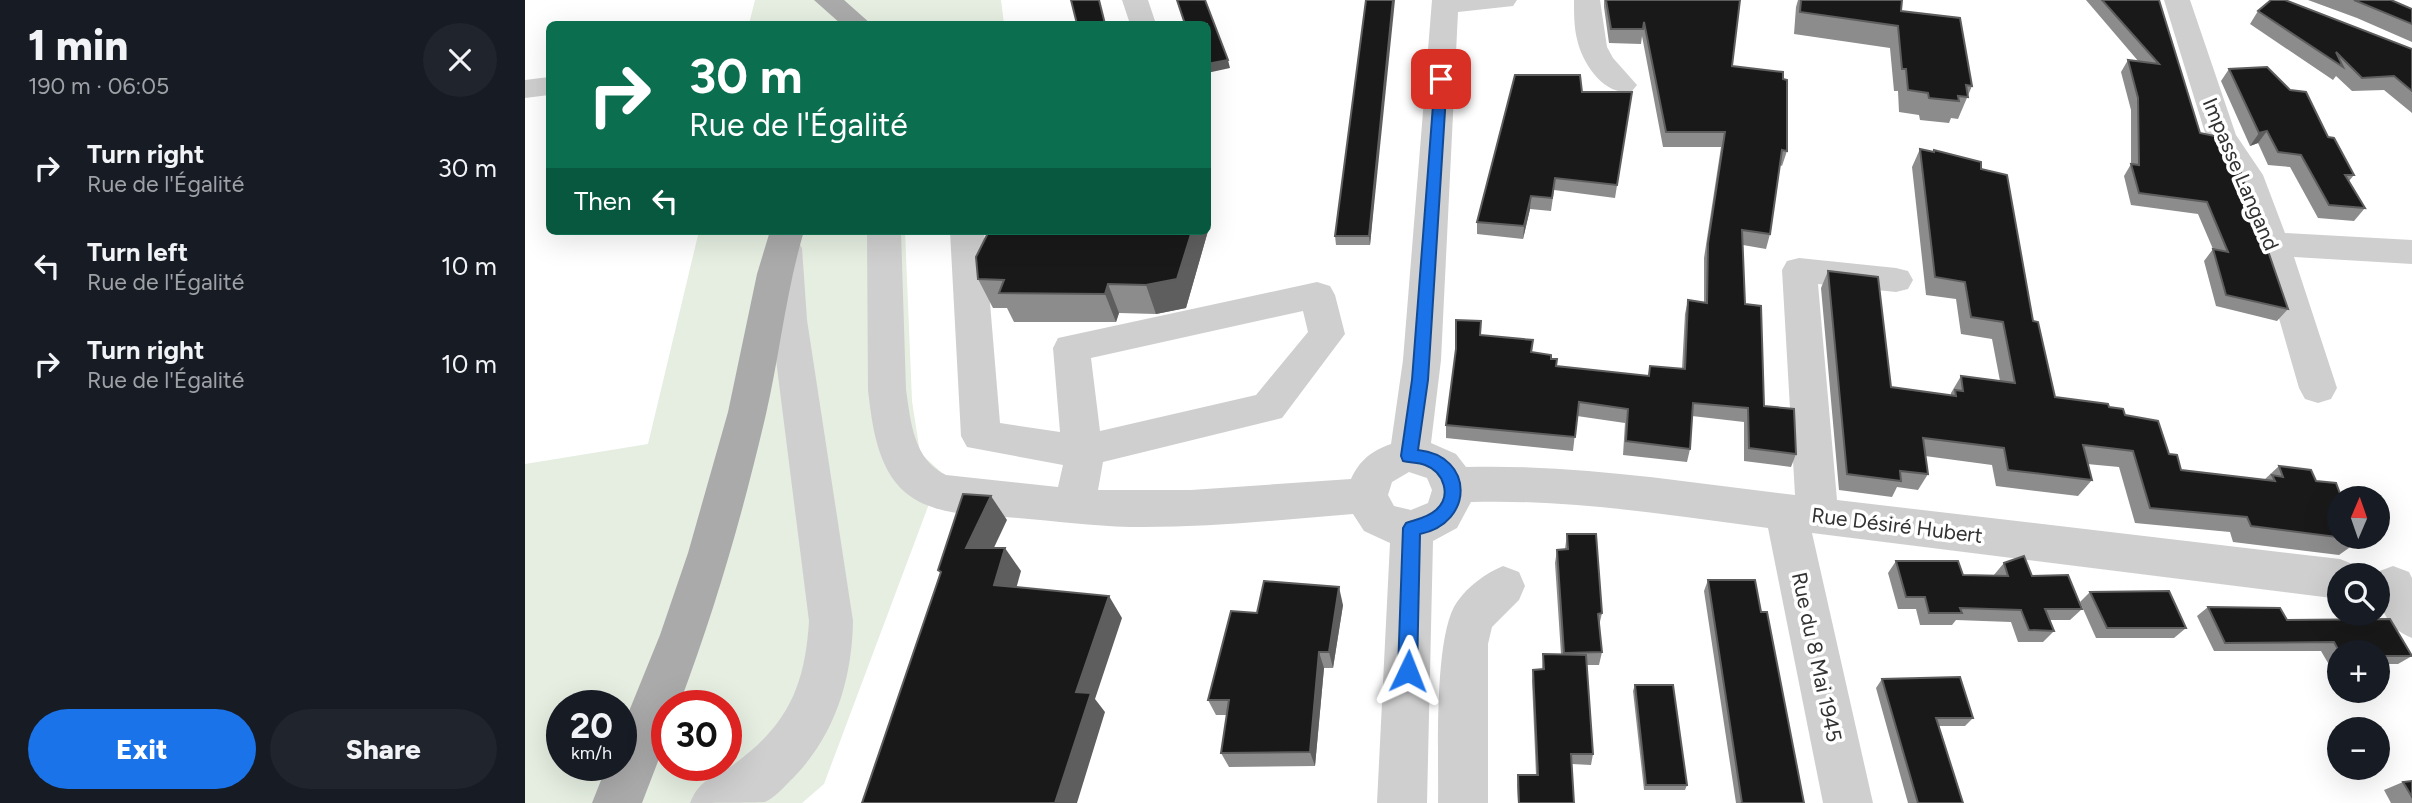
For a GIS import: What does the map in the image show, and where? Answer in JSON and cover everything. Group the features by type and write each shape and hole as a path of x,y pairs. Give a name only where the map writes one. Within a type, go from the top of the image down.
{"main road":[{"path":"815,21 817,0"},
{"path":"827,0 853,21"},
{"path":"617,803 683,635 718,522 747,412 774,274 786,235"}],"street":[{"path":"1135,0 1142,21"},
{"path":"1587,0 1594,55 1622,85"},
{"name":"Impasse Langand","path":"2177,0 2221,136 2247,175 2318,388"},
{"path":"1409,456 1423,348 1445,2 1487,1"},
{"path":"525,89 546,86"},
{"path":"715,803 741,791 778,762 807,722 819,698 830,656 831,621 789,320 786,235"},
{"path":"884,235 887,390 895,435 910,469 918,480 932,488 951,493 1129,509 1189,508 1367,495"},
{"path":"967,235 981,436 1082,451 1268,407 1327,334 1317,295 1071,348 1082,451 1084,467 1073,505"},
{"path":"2272,244 2412,252"},
{"name":"Rue du 8 Mai 1945","path":"1848,803 1802,513 1799,270 1896,280"},
{"path":"1397,457 1427,458 1438,463 1450,475 1453,485 1453,496 1446,512 1431,523 1412,528 1394,526 1383,521 1371,510 1367,495 1370,479 1381,466 1397,457"},
{"name":"Rue Désiré Hubert","path":"1453,485 1523,483 1589,488 2327,577"},
{"path":"1402,803 1412,528"},
{"path":"1463,803 1465,644 1473,616 1503,586"}],"shaded area":[{"path":"755,0 1001,0 1004,21 750,21"},
{"path":"698,235 905,235 912,401 920,453 941,472 824,784 802,803 525,803 525,464 648,444"}],"building":[{"path":"1071,0 1099,0 1104,21 1076,21"},
{"path":"1177,0 1205,0 1228,60 1211,63 1211,21 1184,21"},
{"path":"1366,0 1393,0 1369,236 1335,236"},
{"path":"1606,0 1740,0 1732,66 1783,72 1783,79 1787,80 1787,151 1782,150 1770,234 1742,230 1745,304 1761,306 1764,406 1794,409 1796,454 1749,448 1748,408 1693,403 1690,449 1626,441 1628,409 1579,402 1575,437 1446,425 1456,349 1456,320 1481,321 1480,335 1533,340 1531,352 1551,355 1551,359 1557,359 1556,366 1649,376 1650,366 1685,369 1688,300 1707,303 1708,243 1725,132 1666,132 1644,22 1643,29 1611,29"},
{"path":"1801,0 1902,0 1901,11 1960,18 1972,86 1966,85 1968,97 1958,96 1959,101 1929,98 1928,93 1908,90 1906,69 1902,69 1898,26 1800,12"},
{"path":"2102,0 2159,0 2200,133 2219,137 2238,164 2288,309 2226,295 2213,249 2228,252 2207,202 2139,193 2131,164 2139,165 2138,98 2128,60 2159,64"},
{"path":"2271,0 2285,0 2412,49 2412,91 2394,76 2362,78 2336,52 2343,67 2258,11"},
{"path":"2354,0 2391,0 2412,9 2412,24"},
{"path":"2267,67 2290,90 2306,92 2328,137 2334,138 2354,175 2345,175 2365,208 2329,205 2301,155 2278,152 2267,131 2259,133 2229,69"},
{"path":"1515,75 1580,75 1582,92 1632,92 1617,185 1555,178 1552,198 1531,196 1524,226 1477,222"},
{"path":"1920,149 1981,162 1981,169 2007,175 2033,321 2038,322 2055,397 2108,404 2109,407 2123,409 2125,415 2158,421 2169,454 2177,455 2181,470 2275,481 2272,475 2283,477 2279,466 2311,470 2316,481 2336,483 2337,486 2327,486 2327,536 2251,526 2247,517 2150,508 2133,451 2083,445 2092,480 2008,470 2004,448 1923,438 1928,474 1900,471 1901,481 1847,474 1828,271 1878,277 1891,387 1956,396 1955,390 1963,391 1961,376 2015,383 2003,322 1971,317 1965,282 1935,277"},
{"path":"987,235 1191,235 1177,279 1146,285 1108,284 1105,294 999,293 1004,280 978,279 976,257"},
{"path":"963,494 991,496 966,548 1005,548 994,585 1109,596 1076,692 1091,693 1055,803 862,803 941,572 938,570"},
{"path":"1567,534 1596,534 1602,652 1564,653 1557,550 1568,549"},
{"path":"2024,556 2032,576 2068,575 2082,609 2045,609 2054,631 2029,630 2021,610 1960,608 1962,613 1929,613 1925,597 1906,597 1896,561 1958,561 1963,575 2008,576 2004,563"},
{"path":"1708,580 1755,580 1761,612 1767,612 1804,803 1742,803"},
{"path":"1264,581 1339,587 1329,652 1319,652 1310,752 1221,753 1229,700 1208,700 1231,611 1257,613"},
{"path":"2169,591 2186,628 2107,628 2090,592"},
{"path":"2208,607 2280,608 2287,620 2327,620 2327,626 2390,626 2390,619 2412,656 2390,656 2390,640 2225,643"},
{"path":"1543,654 1586,655 1593,754 1571,754 1574,803 1519,803 1518,775 1538,775 1533,670 1544,669"},
{"path":"1960,677 1973,718 1936,718 1963,803 1918,803 1882,679"},
{"path":"1635,685 1673,685 1687,785 1646,785"},
{"path":"2412,781 2412,797 2403,782"}],"route":[{"path":"1408,671 1412,528 1419,528 1437,520 1449,507 1454,491 1450,475 1443,467 1427,458 1409,456 1420,380 1441,79"}]}
